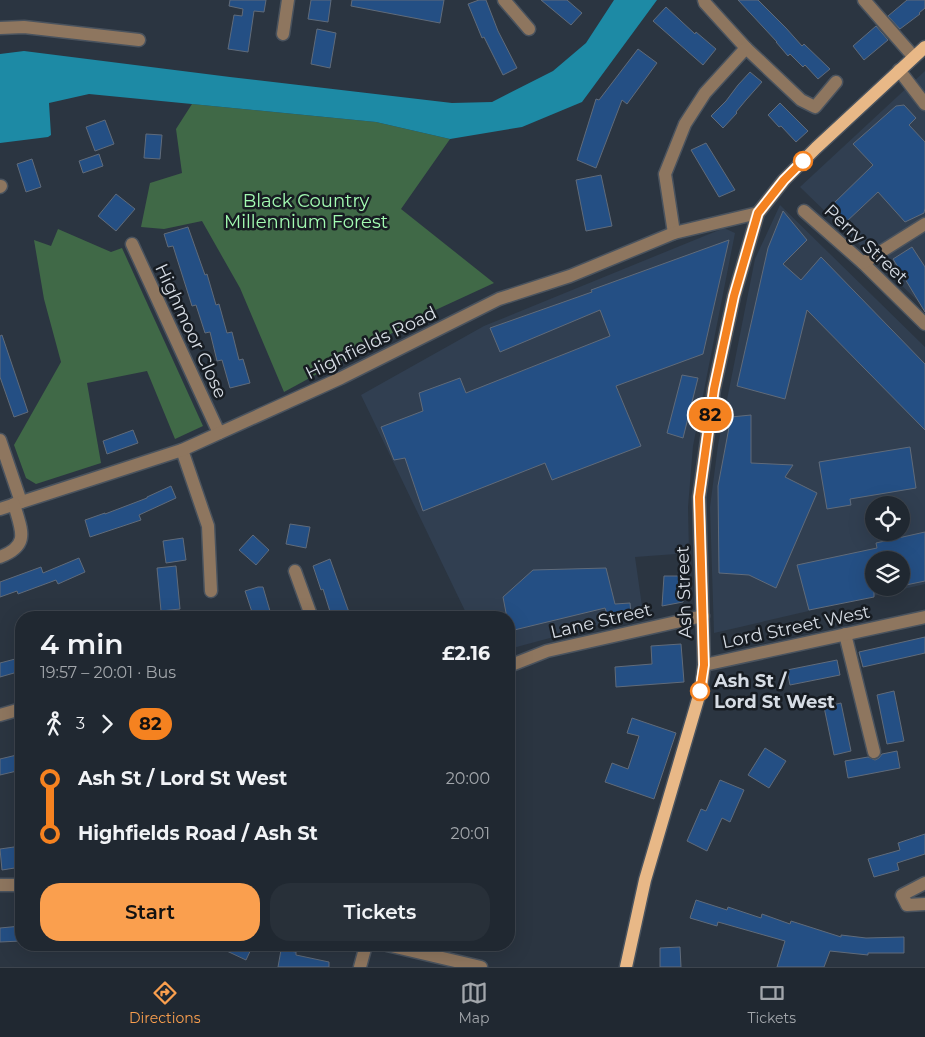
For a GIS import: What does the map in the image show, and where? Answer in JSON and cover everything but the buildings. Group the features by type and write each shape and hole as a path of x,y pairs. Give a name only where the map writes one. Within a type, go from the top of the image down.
{"main road":[{"path":"758,213 784,180 816,148 925,46"},
{"name":"Ash Street","path":"626,967 645,880 701,689 704,665 699,497 711,409 734,296 758,213"}],"street":[{"path":"283,34 288,0"},
{"path":"504,0 529,29"},
{"path":"704,0 705,4 746,48 801,100 815,107 836,82"},
{"path":"864,0 913,56"},
{"path":"0,28 31,28 139,40"},
{"path":"674,233 665,174 685,124 705,93 746,48"},
{"path":"899,70 925,104"},
{"name":"Perry Street","path":"804,211 863,263 925,324"},
{"name":"Highfields Road","path":"0,509 182,450 341,378 499,299 570,276 674,233 758,213"},
{"path":"863,263 925,224"},
{"name":"Highmoor Close","path":"132,244 219,434"},
{"path":"0,440 17,503 22,538 17,548 0,557"},
{"path":"182,450 208,526 211,590"},
{"path":"295,571 309,611"},
{"name":"Lane Street","path":"515,664 547,652 703,616"},
{"name":"Lord Street West","path":"704,665 925,617"},
{"path":"845,634 874,752"},
{"path":"0,715 15,711"},
{"path":"925,882 902,895 908,905 925,904"},
{"path":"0,885 15,884"},
{"path":"360,967 364,951"},
{"path":"412,951 475,966"}],"shaded area":[{"path":"925,71 925,308 800,187"},
{"path":"780,205 925,347 925,584 910,587 910,551 865,551 865,596 873,596 714,633 710,507 718,445 755,259"},
{"path":"724,228 735,233 693,446 688,507 689,553 635,557 643,613 515,647 515,611 465,611 361,395 484,326"}],"green space":[{"name":"Black Country Millennium Forest","path":"192,104 376,122 450,139 401,209 494,283 429,313 284,392 240,288 202,221 164,229 141,227 150,183 182,173 176,129"},
{"path":"58,229 111,252 122,248 203,426 175,439 147,371 87,383 101,463 36,484 26,478 14,445 61,362 44,299 34,240 51,246"}],"water":[{"path":"614,0 657,0 582,102 522,127 450,139 376,122 89,94 49,103 51,135 48,137 0,143 0,54 24,51 452,103 492,102 553,71 586,43"}],"bus line":[{"name":"82","path":"700,691 704,665 699,497 714,389 734,296 758,213 784,180 803,161"}],"place":[{"name":"Ash St / Lord St West","path":"700,691"}]}
